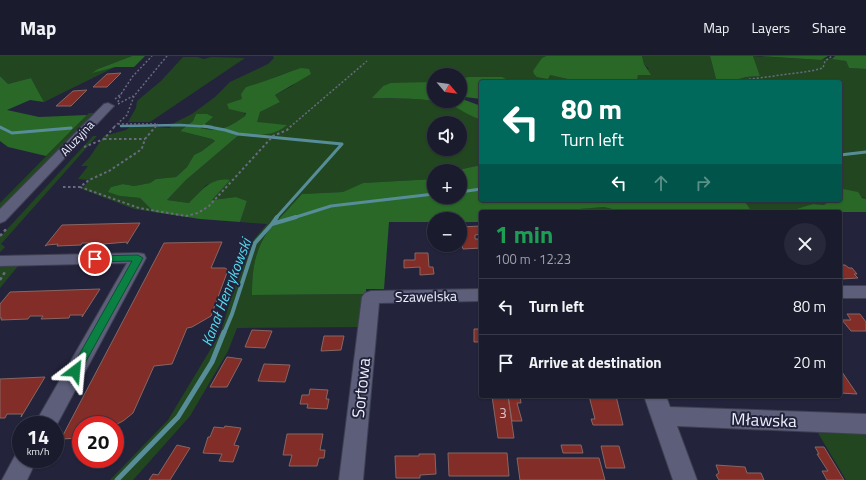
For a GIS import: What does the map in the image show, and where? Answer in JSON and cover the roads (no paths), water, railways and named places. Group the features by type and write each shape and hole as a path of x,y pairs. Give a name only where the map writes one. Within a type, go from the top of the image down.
{"street":[{"name":"Aluzyjna","path":"0,218 108,106"},
{"path":"0,261 138,258 50,416"},
{"path":"842,292 866,292"},
{"name":"Szawelska","path":"372,297 479,295"},
{"name":"Sortowa","path":"351,480 372,297"},
{"path":"658,406 685,480"},
{"name":"Mławska","path":"658,406 866,424"},
{"path":"14,480 21,468"}],"waterway":[{"path":"121,126 180,125 208,127"},
{"path":"0,127 12,133 71,128"},
{"path":"208,127 212,127"},
{"path":"208,127 238,134 342,144 276,218"},
{"name":"Kanał Henrykowski","path":"842,155 866,152"},
{"name":"Kanał Henrykowski","path":"467,191 479,189"},
{"name":"Kanał Henrykowski","path":"293,218 331,206 427,195"},
{"name":"Kanał Henrykowski","path":"272,224 277,217"},
{"name":"Kanał Henrykowski","path":"272,224 296,217"},
{"name":"Kanał Henrykowski","path":"224,333 232,314 255,243 272,224"},
{"name":"Kanał Henrykowski","path":"117,480 178,417 212,362 224,332"}]}
